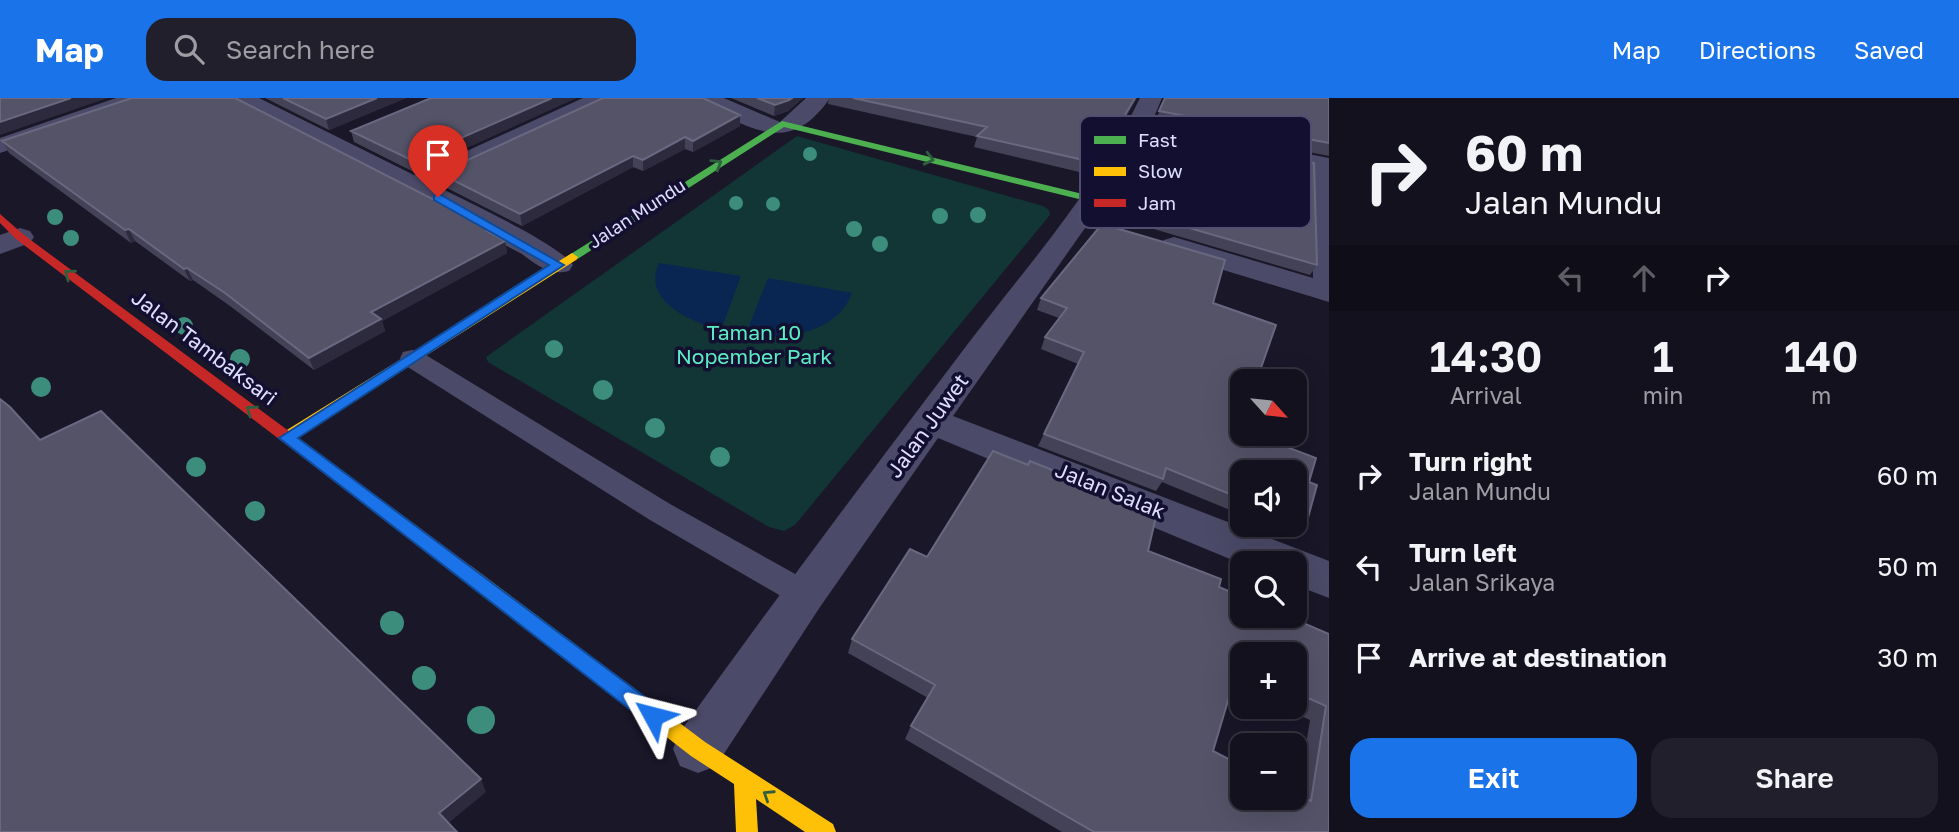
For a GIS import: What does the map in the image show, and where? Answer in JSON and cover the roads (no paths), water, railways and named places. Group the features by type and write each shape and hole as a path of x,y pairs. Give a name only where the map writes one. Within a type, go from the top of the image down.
{"street":[{"path":"0,146 138,98"},
{"path":"414,185 602,98"},
{"path":"704,98 783,126 1080,211"},
{"path":"783,126 819,98"},
{"name":"Jalan Juwet","path":"1143,116 1151,98"},
{"path":"247,99 338,138 414,185 532,248 558,265"},
{"name":"Jalan Mundu","path":"287,438 558,265 783,126"},
{"path":"1153,239 1329,290 1327,166"},
{"name":"Jalan Juwet","path":"698,750 804,594 931,421 1080,228"},
{"name":"Jalan Tambaksari","path":"7,233 287,438 698,750 825,832"},
{"name":"Jalan Salak","path":"931,421 1256,551"},
{"path":"1307,571 1329,580"},
{"path":"744,779 747,832"}],"lane":[{"path":"412,358 660,512 804,594"}],"water":[{"path":"659,263 741,276 721,330 697,322 672,308 663,299 655,276"},
{"path":"768,278 852,293 845,307 821,326 791,335 745,336"}],"park label":[{"name":"Taman 10 Nopember Park","path":"754,345"}]}
